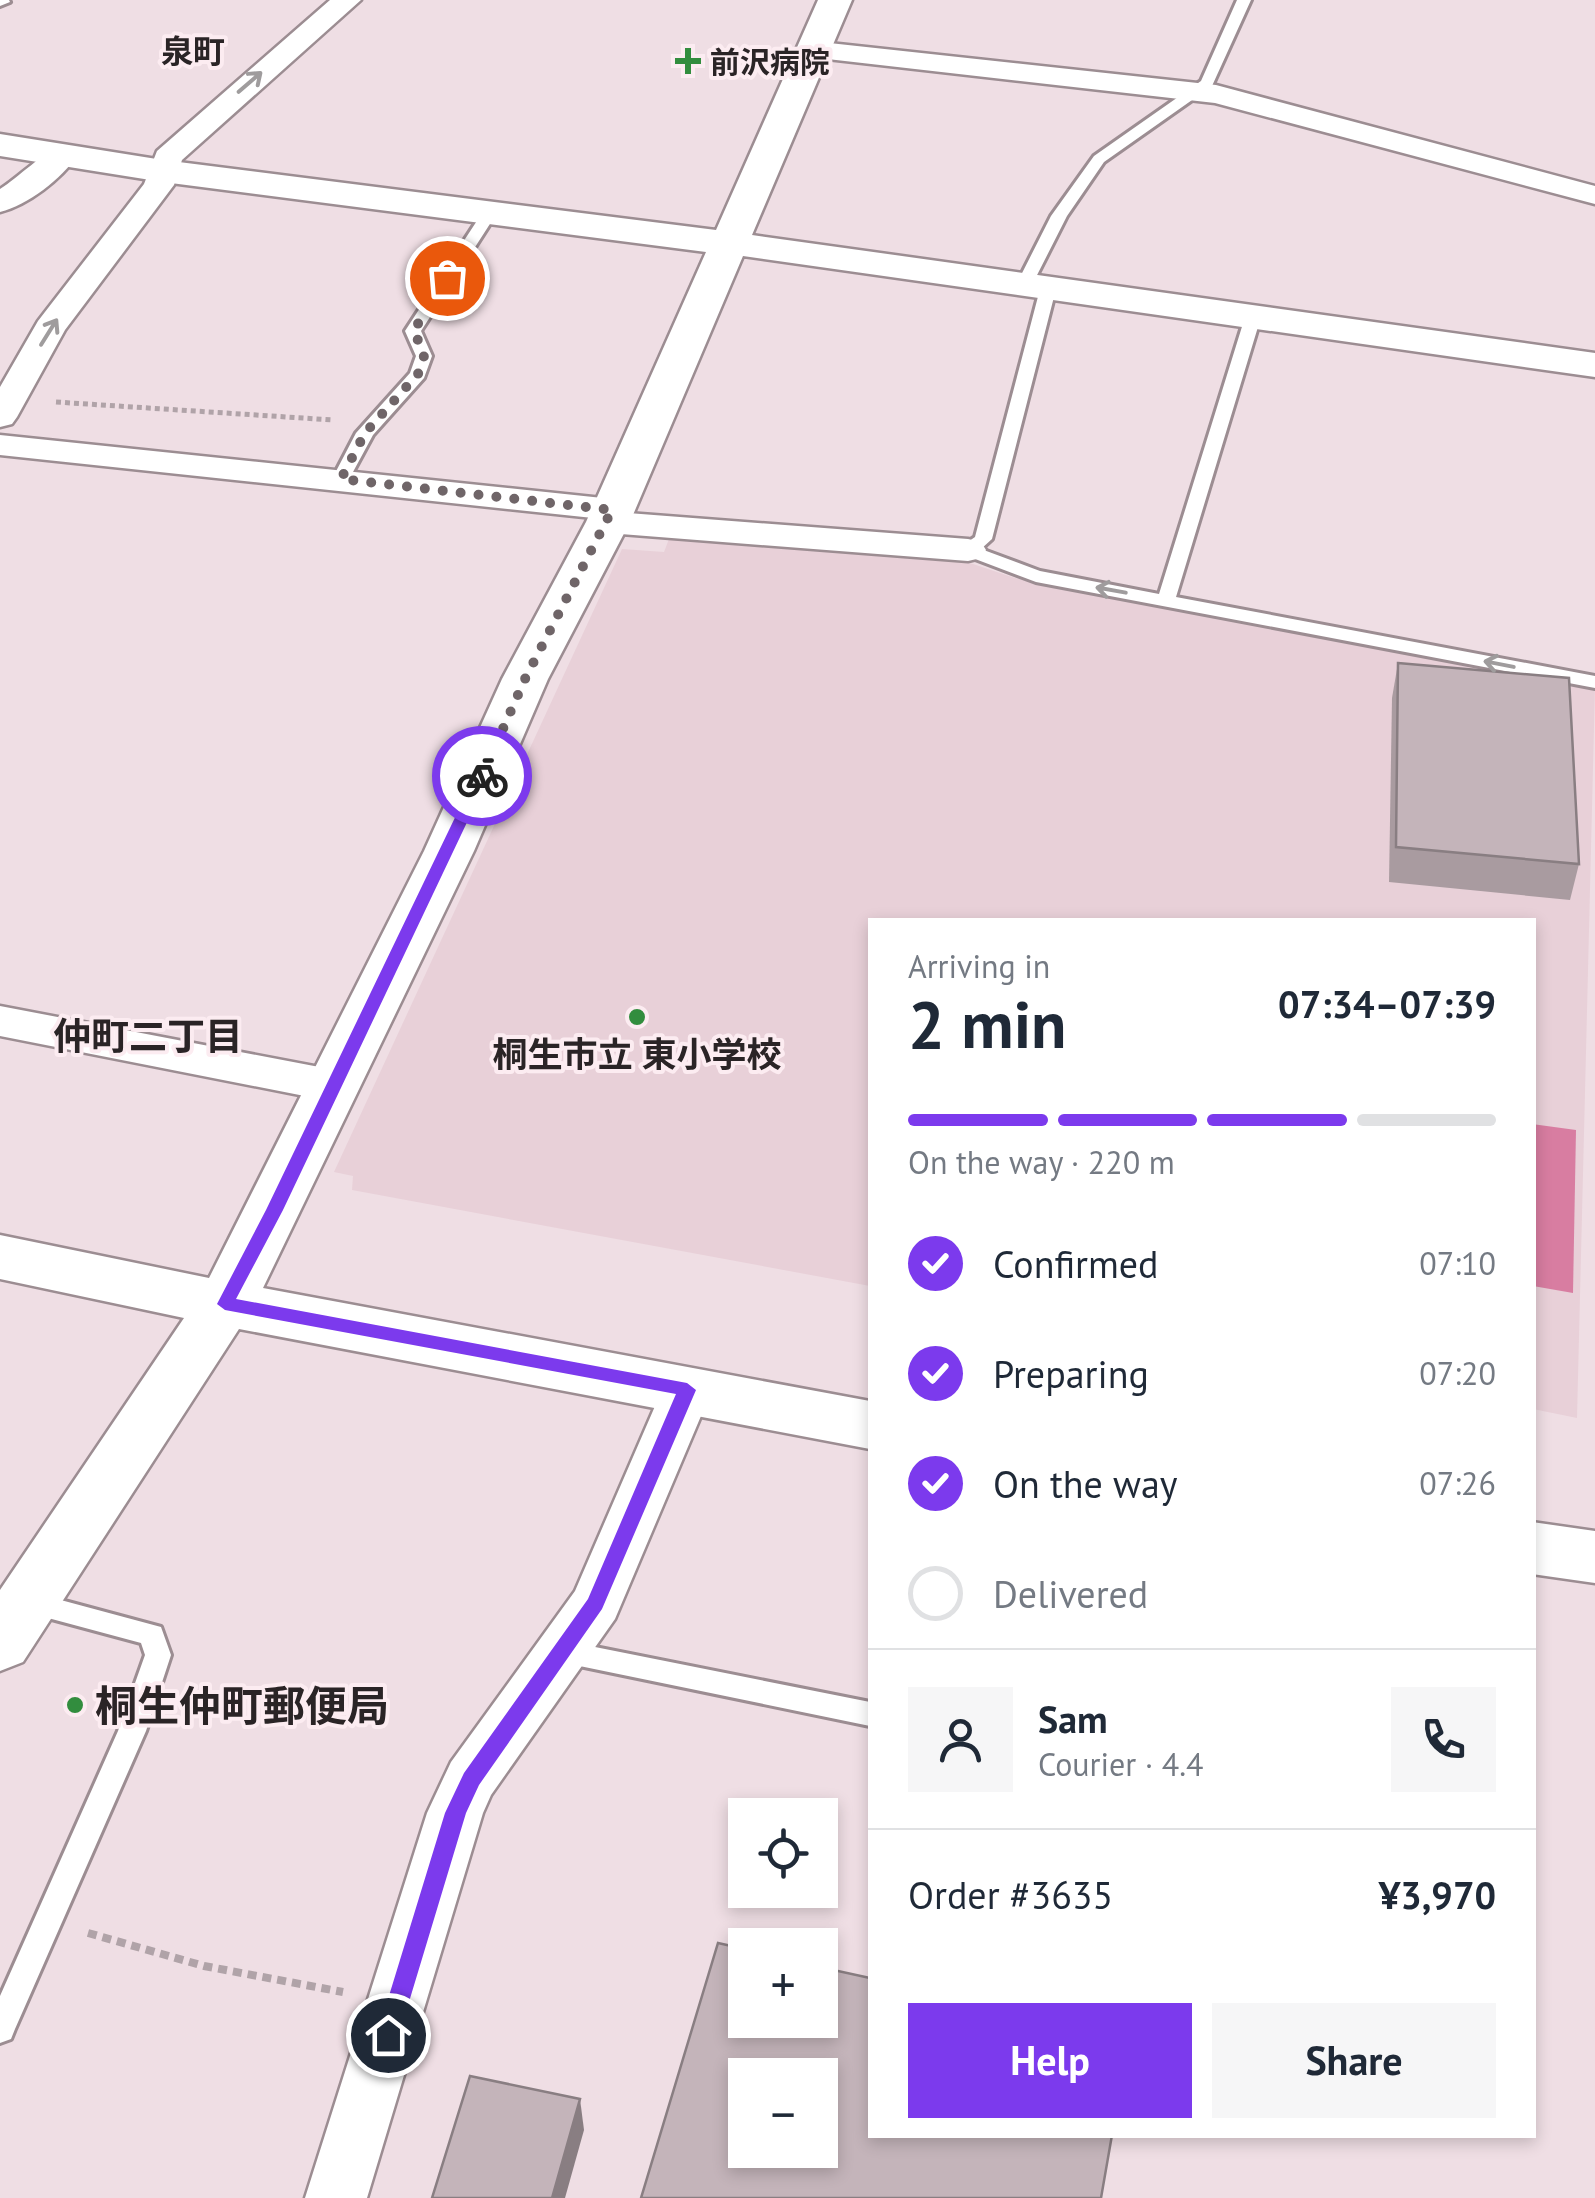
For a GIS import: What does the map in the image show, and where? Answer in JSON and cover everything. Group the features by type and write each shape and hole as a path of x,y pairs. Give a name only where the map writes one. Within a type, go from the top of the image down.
{"street":[{"path":"5,408 50,328 159,186 173,151 347,0"},
{"path":"0,1643 225,1304 449,850 525,679 610,516 835,0"},
{"path":"811,50 1199,90 1595,195"},
{"path":"0,145 164,171 730,243 1595,365"},
{"path":"0,203 44,174 63,155"},
{"path":"0,445 341,479 610,516 968,550"},
{"path":"0,1021 335,1086"},
{"path":"0,1257 225,1304 868,1425"},
{"path":"336,2198 456,1813 472,1779 565,1652 603,1588 687,1390"},
{"path":"1536,1549 1595,1557"}],"lane":[{"path":"968,550 983,539 1036,287 1059,216 1099,159 1132,132 1207,83 1244,0"},
{"path":"341,479 375,423 418,374 424,356 414,330 489,213"},
{"path":"1166,600 1253,316"},
{"path":"968,550 1036,576 1595,682"},
{"path":"0,2029 132,1731 158,1655 152,1636 27,1602"},
{"path":"565,1652 868,1714"}],"path":[{"path":"5,408 375,423"},
{"path":"47,1922 204,1966 398,2003"}],"shaded area":[{"name":"桐生市立 東小学校","path":"669,539 964,561 1015,578 1595,686 1577,1418 1536,1410 1536,918 868,918 868,1286 352,1190 353,1176 334,1172 622,549 664,552"},
{"path":"1536,1125 1576,1130 1573,1293 1536,1287"}],"building":[{"path":"1398,663 1569,678 1579,864 1396,847"},
{"path":"718,1943 728,1945 728,2038 838,2038 838,1971 868,1978 868,2138 1111,2138 1101,2198 641,2198"},
{"path":"470,2076 580,2099 552,2198 432,2198"}],"way so far":[{"path":"447,278 414,330 413,336 424,356 418,374 365,433 341,479 612,510 525,679 482,776"}],"place":[{"name":"前沢病院","path":"688,61"},
{"name":"桐生市立 東小学校","path":"637,1017"},
{"name":"桐生仲町郵便局","path":"75,1705"}],"district":[{"name":"泉町","path":"193,51"},
{"name":"仲町二丁目","path":"148,1035"}],"route":[{"path":"388,2035 456,1813 472,1779 596,1603 687,1390 225,1304 275,1210 482,776"}]}
